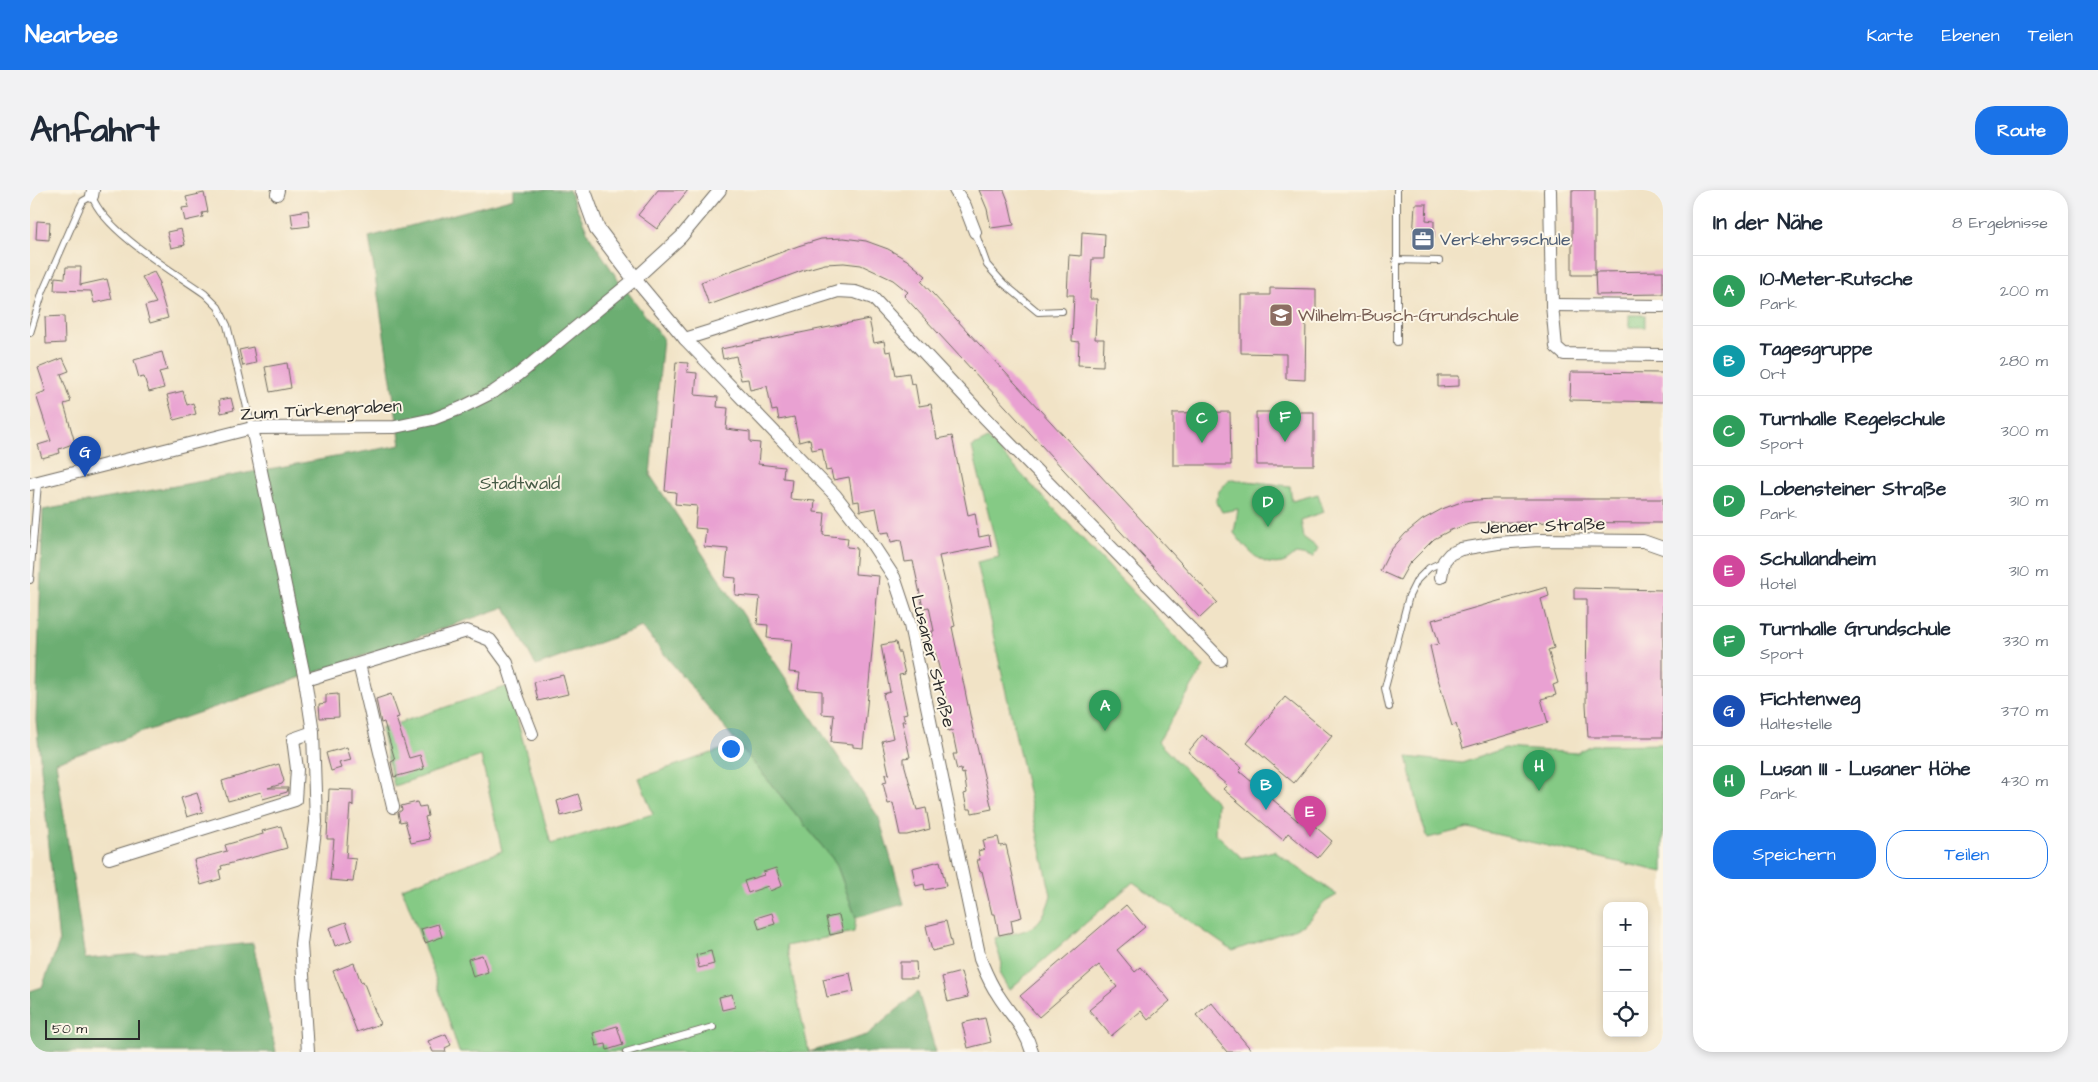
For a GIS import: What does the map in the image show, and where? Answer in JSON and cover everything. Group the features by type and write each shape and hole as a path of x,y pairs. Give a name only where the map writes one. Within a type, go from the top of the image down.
{"street":[{"path":"583,190 597,229 635,279"},
{"name":"Zum Türkengraben","path":"34,484 252,428 395,427 433,419 494,391 518,375 635,279 681,237 720,190"},
{"path":"955,190 965,206 975,232"},
{"path":"1550,190 1552,304 1556,347 1564,354 1663,355"},
{"name":"Lusaner Straße","path":"635,279 685,339 835,495 894,577 910,624 980,959 998,995 1024,1030 1032,1052"},
{"path":"685,339 838,291 855,292 873,298 985,418 1220,660"},
{"path":"1552,304 1663,306"},
{"path":"252,428 305,680 314,732 316,822 301,944 308,1052"},
{"name":"Jenaer Straße","path":"1444,561 1450,554 1460,549 1498,542 1538,540 1643,541 1663,548"},
{"path":"1442,577 1444,561"},
{"path":"305,680 467,631 490,640 507,663 532,734"},
{"path":"359,664 393,806"},
{"path":"109,858 296,800 297,769 292,739 314,732"}],"lane":[{"path":"1397,190 1397,342"},
{"path":"30,333 43,291 70,230 83,201 92,193 96,207 113,226 205,294 218,307 227,325 252,428"},
{"path":"975,232 987,265 1002,283 1038,312 1062,311"},
{"path":"1396,260 1439,261"},
{"path":"30,580 34,484"},
{"path":"1389,707 1385,688 1409,596 1417,580 1429,568 1444,561"},
{"path":"626,1052 713,1027"}],"green space":[{"name":"Stadtwald","path":"514,190 569,190 589,235 617,278 663,339 650,475 879,818 904,904 856,918 836,863 642,627 536,666 505,607 56,762 85,959 253,943 276,1052 30,1052 30,991 42,987 59,943 36,720 43,510 401,445 369,237 514,198"},
{"path":"1629,315 1645,315 1645,327 1629,327"},
{"path":"988,439 1204,667 1158,742 1217,803 1215,833 1242,858 1274,851 1337,895 1325,902 1304,925 1233,951 1133,882 1009,990 999,973 1002,964 994,938 1024,931 1037,923 1043,916 1051,895 977,562 999,557 972,447"},
{"path":"1230,479 1290,486 1292,501 1318,494 1324,512 1300,520 1303,537 1318,548 1313,557 1296,554 1284,562 1274,564 1267,563 1254,556 1234,533 1238,509 1222,512 1216,501 1219,491"},
{"path":"508,686 551,844 653,814 639,778 738,744 836,863 856,918 854,932 786,946 809,1052 459,1052 433,971 402,888 502,851 481,756 394,786 381,729"},
{"path":"1663,744 1663,872 1468,828 1428,838 1421,819 1407,757 1462,763 1505,748 1577,753 1592,745"},
{"path":"918,992 936,1052 809,1052 867,1035"}],"building":[{"path":"658,190 688,190 657,229 638,215"},
{"path":"979,190 1004,190 1014,225 991,228 987,209"},
{"path":"1572,190 1595,190 1595,275 1572,275"},
{"path":"204,193 208,212 202,213 203,217 185,221 182,208 189,207 186,197"},
{"path":"1415,204 1427,204 1426,220 1434,221 1434,239 1413,239"},
{"path":"308,210 310,226 293,228 291,213"},
{"path":"37,221 50,222 49,240 36,239"},
{"path":"181,229 185,245 171,248 167,232"},
{"path":"1082,232 1105,234 1104,259 1092,259 1090,299 1097,299 1095,339 1104,339 1103,366 1078,365 1079,342 1072,341 1074,295 1067,295 1069,255 1081,256"},
{"path":"844,238 866,241 888,249 907,260 926,276 921,281 1217,602 1200,618 904,296 908,292 893,280 861,265 844,263 825,264 709,305 701,282 798,246 821,239"},
{"path":"66,267 81,267 80,285 107,279 112,299 94,303 91,291 54,290 55,277 65,278"},
{"path":"1663,271 1663,294 1596,295 1595,272"},
{"path":"154,272 160,283 158,284 168,318 150,323 145,306 156,303 142,277"},
{"name":"Wilhelm-Busch-Grundschule","path":"1270,288 1316,289 1316,317 1306,316 1305,380 1286,379 1286,354 1241,353 1241,295 1270,295"},
{"path":"64,316 65,343 46,344 45,317"},
{"path":"869,319 874,343 884,341 886,352 891,351 896,375 909,373 911,384 915,383 919,406 931,404 937,439 952,436 968,515 975,513 979,537 989,535 991,546 939,556 955,626 952,627 973,730 992,809 972,813 971,809 967,809 964,794 967,793 964,773 962,774 961,769 957,770 953,754 957,754 952,730 948,731 945,715 949,714 947,704 944,691 940,692 937,676 941,675 935,652 932,653 929,637 933,636 932,631 934,631 929,607 923,608 913,561 905,562 901,540 891,542 889,532 881,533 876,508 860,511 859,501 853,502 849,477 833,480 831,470 826,471 822,448 812,450 810,439 799,442 794,417 779,420 777,410 772,411 767,386 750,390 748,379 741,380 736,356 723,359 721,349"},
{"path":"253,347 256,363 243,366 239,350"},
{"path":"162,352 167,370 159,372 164,388 149,392 144,377 139,378 134,360"},
{"path":"63,358 69,371 61,374 71,402 64,404 75,443 59,449 60,453 42,458 38,445 51,441 36,395 46,391 38,368"},
{"path":"676,362 688,363 687,372 697,373 695,395 718,397 717,407 728,408 726,429 750,432 750,442 760,443 758,464 784,467 783,478 792,479 790,499 815,501 814,512 825,513 823,535 848,538 847,547 857,548 855,574 879,576 863,748 853,747 853,744 831,742 834,715 822,714 822,691 798,689 800,673 789,672 792,640 767,638 768,625 757,624 760,597 735,595 736,578 725,577 728,549 704,547 706,529 695,528 697,506 675,504 676,492 665,491"},
{"path":"287,363 291,388 270,392 265,367"},
{"path":"1571,372 1663,373 1663,402 1570,400"},
{"path":"1438,376 1459,376 1459,386 1438,387"},
{"path":"183,391 187,405 193,403 196,414 174,420 167,395"},
{"path":"231,398 234,410 221,413 219,400"},
{"path":"1230,412 1231,465 1173,465 1173,413"},
{"path":"1256,412 1314,412 1314,465 1257,465"},
{"path":"1491,499 1663,499 1663,523 1488,522 1469,524 1451,530 1434,539 1409,564 1400,580 1380,571 1390,551 1405,534 1422,520 1442,509 1464,501"},
{"path":"1547,587 1549,596 1541,599 1554,648 1548,650 1558,683 1553,685 1556,695 1541,699 1548,723 1463,748 1456,724 1452,726 1436,672 1430,646 1439,644 1432,620"},
{"path":"1574,588 1663,590 1663,737 1588,737 1586,704 1587,599 1574,599"},
{"path":"896,642 905,674 899,675 907,713 903,714 905,721 902,721 910,757 904,758 904,763 917,810 926,808 930,829 907,835 900,835 893,803 888,804 883,783 887,782 885,775 889,774 882,741 893,738 883,694 890,692 881,645"},
{"path":"563,675 568,694 538,701 534,682"},
{"path":"338,694 339,717 320,718 319,704 326,703 326,695"},
{"path":"391,694 399,717 396,718 409,758 420,755 424,769 394,777 391,762 395,760 384,722 381,723 376,699"},
{"path":"1285,697 1332,736 1294,783 1247,743"},
{"path":"1202,735 1242,768 1239,771 1298,821 1303,816 1332,841 1318,858 1288,833 1283,840 1223,789 1227,785 1188,752"},
{"path":"347,747 351,760 339,763 341,768 331,771 326,753"},
{"path":"279,764 284,781 282,784 268,788 288,788 287,792 263,799 261,792 228,801 222,781"},
{"path":"329,789 353,790 353,806 350,805 346,858 356,859 353,882 330,880 334,839 327,839"},
{"path":"197,793 203,812 187,817 181,798"},
{"path":"578,794 583,810 561,816 557,801"},
{"path":"417,802 419,807 426,806 428,816 425,817 430,839 411,843 405,821 400,822 398,813 402,810 401,806"},
{"path":"281,826 287,848 221,866 222,869 219,870 221,879 201,885 194,860 227,851 225,845 263,834 262,831"},
{"path":"998,837 1000,846 1006,845 1022,917 1011,920 1013,932 999,935 995,914 992,914 982,871 980,872 977,860 980,860 978,851 985,849 983,840"},
{"path":"940,861 946,886 925,890 924,884 916,886 912,868"},
{"path":"776,868 782,886 770,891 768,886 748,893 744,881 764,875 763,872"},
{"path":"1126,905 1145,927 1117,950 1135,972 1141,967 1170,1001 1148,1020 1141,1011 1111,1036 1089,1010 1117,987 1099,965 1039,1017 1020,996"},
{"path":"772,913 775,924 759,929 756,918"},
{"path":"839,915 843,932 830,935 826,918"},
{"path":"946,921 952,946 932,951 926,926"},
{"path":"346,922 352,940 335,946 329,928"},
{"path":"438,924 442,937 425,943 421,929"},
{"path":"711,951 714,964 699,968 696,955"},
{"path":"482,955 488,972 473,977 468,959"},
{"path":"900,962 916,962 917,978 900,978"},
{"path":"354,963 380,1024 357,1032 333,971"},
{"path":"961,972 968,997 948,1002 942,977"},
{"path":"850,973 854,992 827,997 823,979"},
{"path":"732,994 735,1007 722,1010 719,997"},
{"path":"1211,1002 1253,1052 1227,1052 1196,1015"},
{"path":"985,1018 991,1042 968,1048 962,1023"},
{"path":"617,1026 623,1045 607,1050 606,1044 596,1046 593,1033"},
{"path":"446,1034 451,1045 445,1048 446,1052 433,1052 428,1041"}],"place":[{"name":"Verkehrsschule","path":"1423,239"},
{"name":"Wilhelm-Busch-Grundschule","path":"1281,315"},
{"name":"Turnhalle Grundschule","path":"1285,442"},
{"name":"Turnhalle Regelschule","path":"1202,443"},
{"name":"Fichtenweg","path":"85,477"},
{"name":"Lobensteiner Straße","path":"1268,527"},
{"name":"10-Meter-Rutsche","path":"1105,731"},
{"name":"Lusan III - Lusaner Höhe","path":"1539,791"},
{"name":"Tagesgruppe","path":"1266,810"},
{"name":"Schullandheim","path":"1310,837"}]}
